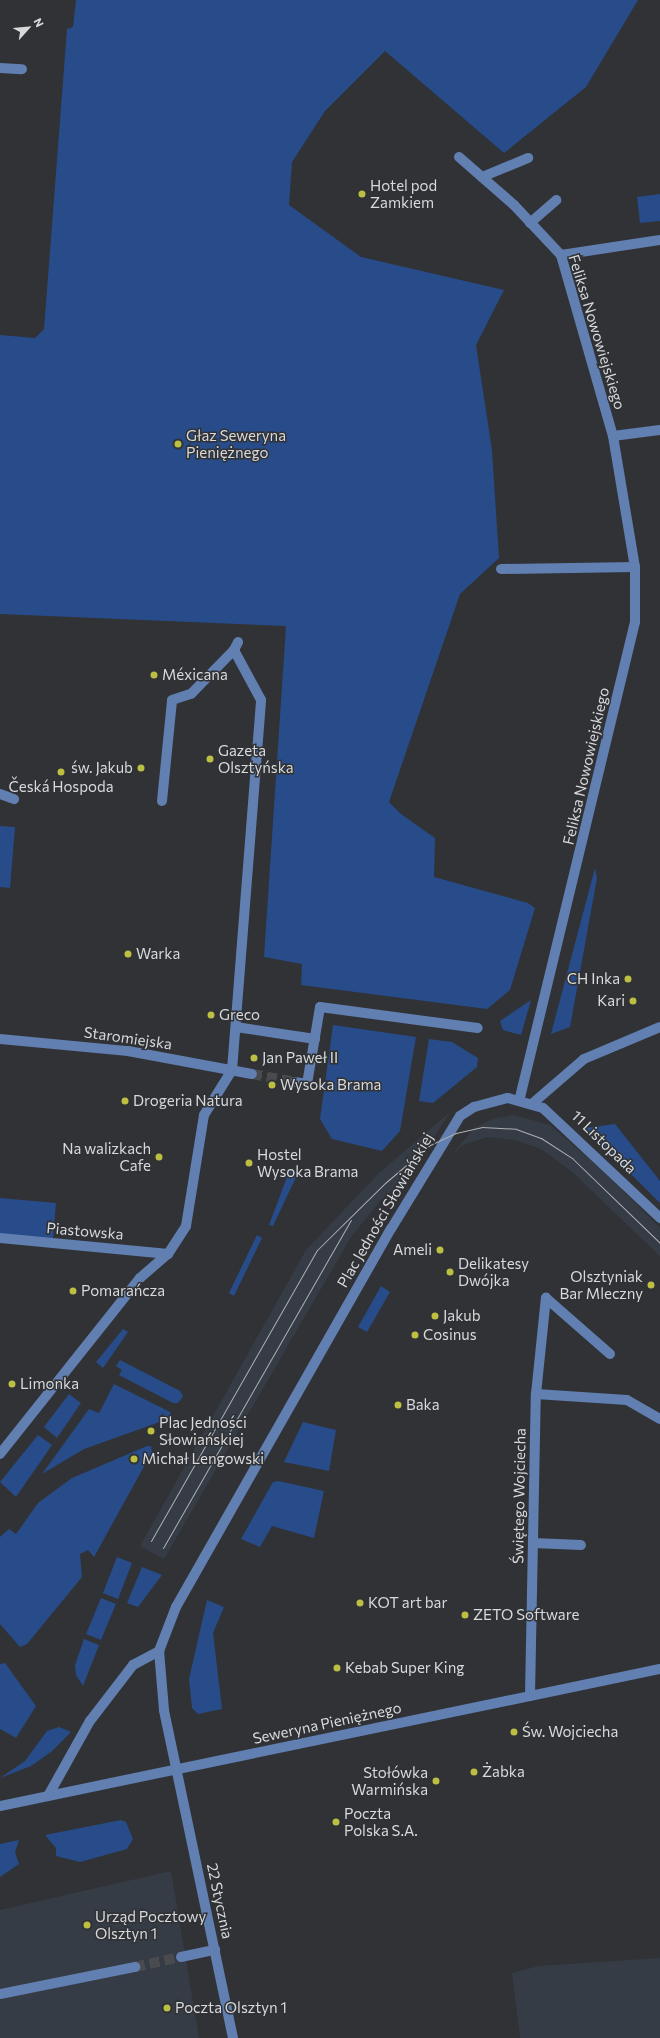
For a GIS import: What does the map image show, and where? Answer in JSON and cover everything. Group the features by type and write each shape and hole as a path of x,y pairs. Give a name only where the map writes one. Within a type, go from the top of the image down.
{"street":[{"path":"0,68 22,69"},
{"name":"Feliksa Nowowiejskiego","path":"459,158 482,177 530,223 560,255 613,436 635,567 635,622 520,1099"},
{"path":"482,177 528,158"},
{"path":"530,223 556,200"},
{"path":"560,255 660,240"},
{"path":"613,436 660,430"},
{"path":"501,569 635,567"},
{"path":"0,1454 140,1278 168,1254 186,1226 204,1115 232,1070 261,700 236,646 191,694 172,700 162,801"},
{"path":"0,794 14,799"},
{"path":"295,1082 307,1084 320,1007 478,1028"},
{"path":"236,1027 315,1039"},
{"path":"533,1103 584,1059 660,1027"},
{"name":"Staromiejska","path":"0,1039 128,1051 252,1074"},
{"name":"11 Listopada","path":"520,1099 533,1103 570,1130 660,1218"},
{"name":"Plac Jedności Słowiańskiej","path":"176,1770 164,1710 159,1651 179,1600 450,1128 474,1106 491,1100 520,1099"},
{"name":"Piastowska","path":"0,1238 168,1254"},
{"name":"Świętego Wojciecha","path":"530,1696 536,1394 546,1298 610,1354"},
{"path":"536,1394 627,1400 660,1419"},
{"path":"533,1543 581,1545"},
{"path":"48,1796 100,1709 133,1665 159,1651"},
{"name":"Seweryna Pieniężnego","path":"0,1806 660,1669"},
{"name":"22 Stycznia","path":"176,1770 233,2038"},
{"path":"181,1957 215,1950"},
{"path":"0,1994 135,1967"}],"shaded area":[{"path":"76,0 638,0 586,87 504,153 385,51 325,111 292,162 289,205 361,257 504,290 476,345 492,450 499,558 460,594 389,802 401,814 435,838 434,877 528,903 535,908 510,990 487,1009 301,985 302,964 264,957 286,626 0,614 0,335 35,338 44,329 67,29 73,27"},
{"path":"660,194 660,221 640,223 637,197"},
{"path":"0,826 15,827 10,888 0,887"},
{"path":"595,868 597,878 570,1027 551,1034"},
{"path":"531,1000 521,1035 503,1030 500,1021"},
{"path":"333,1025 416,1037 400,1131 382,1151 332,1139 320,1119"},
{"path":"429,1039 452,1042 478,1058 477,1067 433,1103 419,1101"},
{"path":"450,1112 400,1191 396,1187 381,1200 351,1237 164,1559 140,1546 306,1250 379,1173"},
{"path":"514,1115 550,1125 602,1170 660,1228 660,1256 571,1171 541,1149 515,1140 487,1137 461,1146 447,1161 474,1128 492,1119"},
{"path":"615,1124 660,1181 660,1203 585,1128"},
{"path":"290,1169 298,1173 273,1226 269,1225"},
{"path":"0,1198 56,1203 53,1239 0,1234"},
{"path":"257,1235 262,1238 234,1296 229,1293"},
{"path":"381,1286 390,1292 367,1332 358,1327"},
{"path":"123,1329 128,1332 103,1368 96,1362"},
{"path":"120,1360 180,1391 183,1396 178,1403 173,1403 119,1375 122,1370 116,1366"},
{"path":"114,1384 170,1412 171,1418 84,1449 42,1474 89,1409 99,1413"},
{"path":"69,1394 81,1403 57,1438 44,1427"},
{"path":"303,1422 336,1430 329,1471 284,1462"},
{"path":"38,1435 52,1445 16,1497 0,1482"},
{"path":"147,1446 151,1446 152,1452 94,1557 88,1550 80,1554 82,1577 27,1644 20,1647 0,1624 0,1537 9,1529 16,1534 38,1503 72,1478"},
{"path":"278,1481 324,1491 314,1538 272,1526 260,1547 241,1539 273,1482"},
{"path":"117,1557 132,1563 118,1599 103,1593"},
{"path":"142,1567 162,1575 138,1607 127,1603"},
{"path":"101,1598 116,1604 101,1640 86,1634"},
{"path":"207,1600 224,1607 213,1633 222,1709 198,1714 192,1708 189,1679"},
{"path":"84,1639 99,1645 83,1686 76,1675 75,1665"},
{"path":"5,1663 36,1706 16,1738 0,1729 0,1664"},
{"path":"59,1727 71,1732 51,1752 31,1766 0,1778 25,1761 47,1731"},
{"path":"121,1820 126,1822 133,1839 127,1849 80,1862 56,1856 56,1848 45,1835"},
{"path":"19,1840 15,1852 19,1864 0,1877 0,1844"},
{"path":"171,1871 199,2038 0,2038 0,1910"},
{"path":"660,1958 660,2038 520,2038 512,1973 539,1966"}],"tunnel":[{"path":"252,1074 295,1082"},
{"path":"135,1967 181,1957"}],"tram line":[{"path":"151,1541 317,1250 385,1183 430,1145 456,1133 482,1127 516,1129 541,1138 573,1159 660,1243"},
{"path":"163,1548 351,1220"}],"place":[{"name":"Hotel pod Zamkiem","path":"362,194"},
{"name":"Głaz Seweryna Pieniężnego","path":"178,444"},
{"name":"Méxicana","path":"154,675"},
{"name":"Gazeta Olsztyńska","path":"210,759"},
{"name":"św. Jakub","path":"141,768"},
{"name":"Česká Hospoda","path":"61,772"},
{"name":"Warka","path":"128,954"},
{"name":"CH Inka","path":"628,979"},
{"name":"Kari","path":"633,1001"},
{"name":"Greco","path":"211,1015"},
{"name":"Jan Paweł II","path":"254,1058"},
{"name":"Wysoka Brama","path":"272,1085"},
{"name":"Drogeria Natura","path":"125,1101"},
{"name":"Na walizkach Cafe","path":"159,1157"},
{"name":"Hostel Wysoka Brama","path":"249,1163"},
{"name":"Ameli","path":"440,1250"},
{"name":"Delikatesy Dwójka","path":"450,1272"},
{"name":"Olsztyniak Bar Mleczny","path":"651,1285"},
{"name":"Pomarańcza","path":"73,1291"},
{"name":"Jakub","path":"435,1316"},
{"name":"Cosinus","path":"415,1335"},
{"name":"Limonka","path":"12,1384"},
{"name":"Baka","path":"398,1405"},
{"name":"Plac Jedności Słowiańskiej","path":"151,1431"},
{"name":"Michał Lengowski","path":"134,1459"},
{"name":"KOT art bar","path":"360,1603"},
{"name":"ZETO Software","path":"465,1615"},
{"name":"Kebab Super King","path":"337,1668"},
{"name":"Św. Wojciecha","path":"514,1732"},
{"name":"Żabka","path":"474,1772"},
{"name":"Stołówka Warmińska","path":"436,1781"},
{"name":"Poczta Polska S.A.","path":"336,1822"},
{"name":"Urząd Pocztowy Olsztyn 1","path":"87,1925"},
{"name":"Poczta Olsztyn 1","path":"167,2008"}]}
